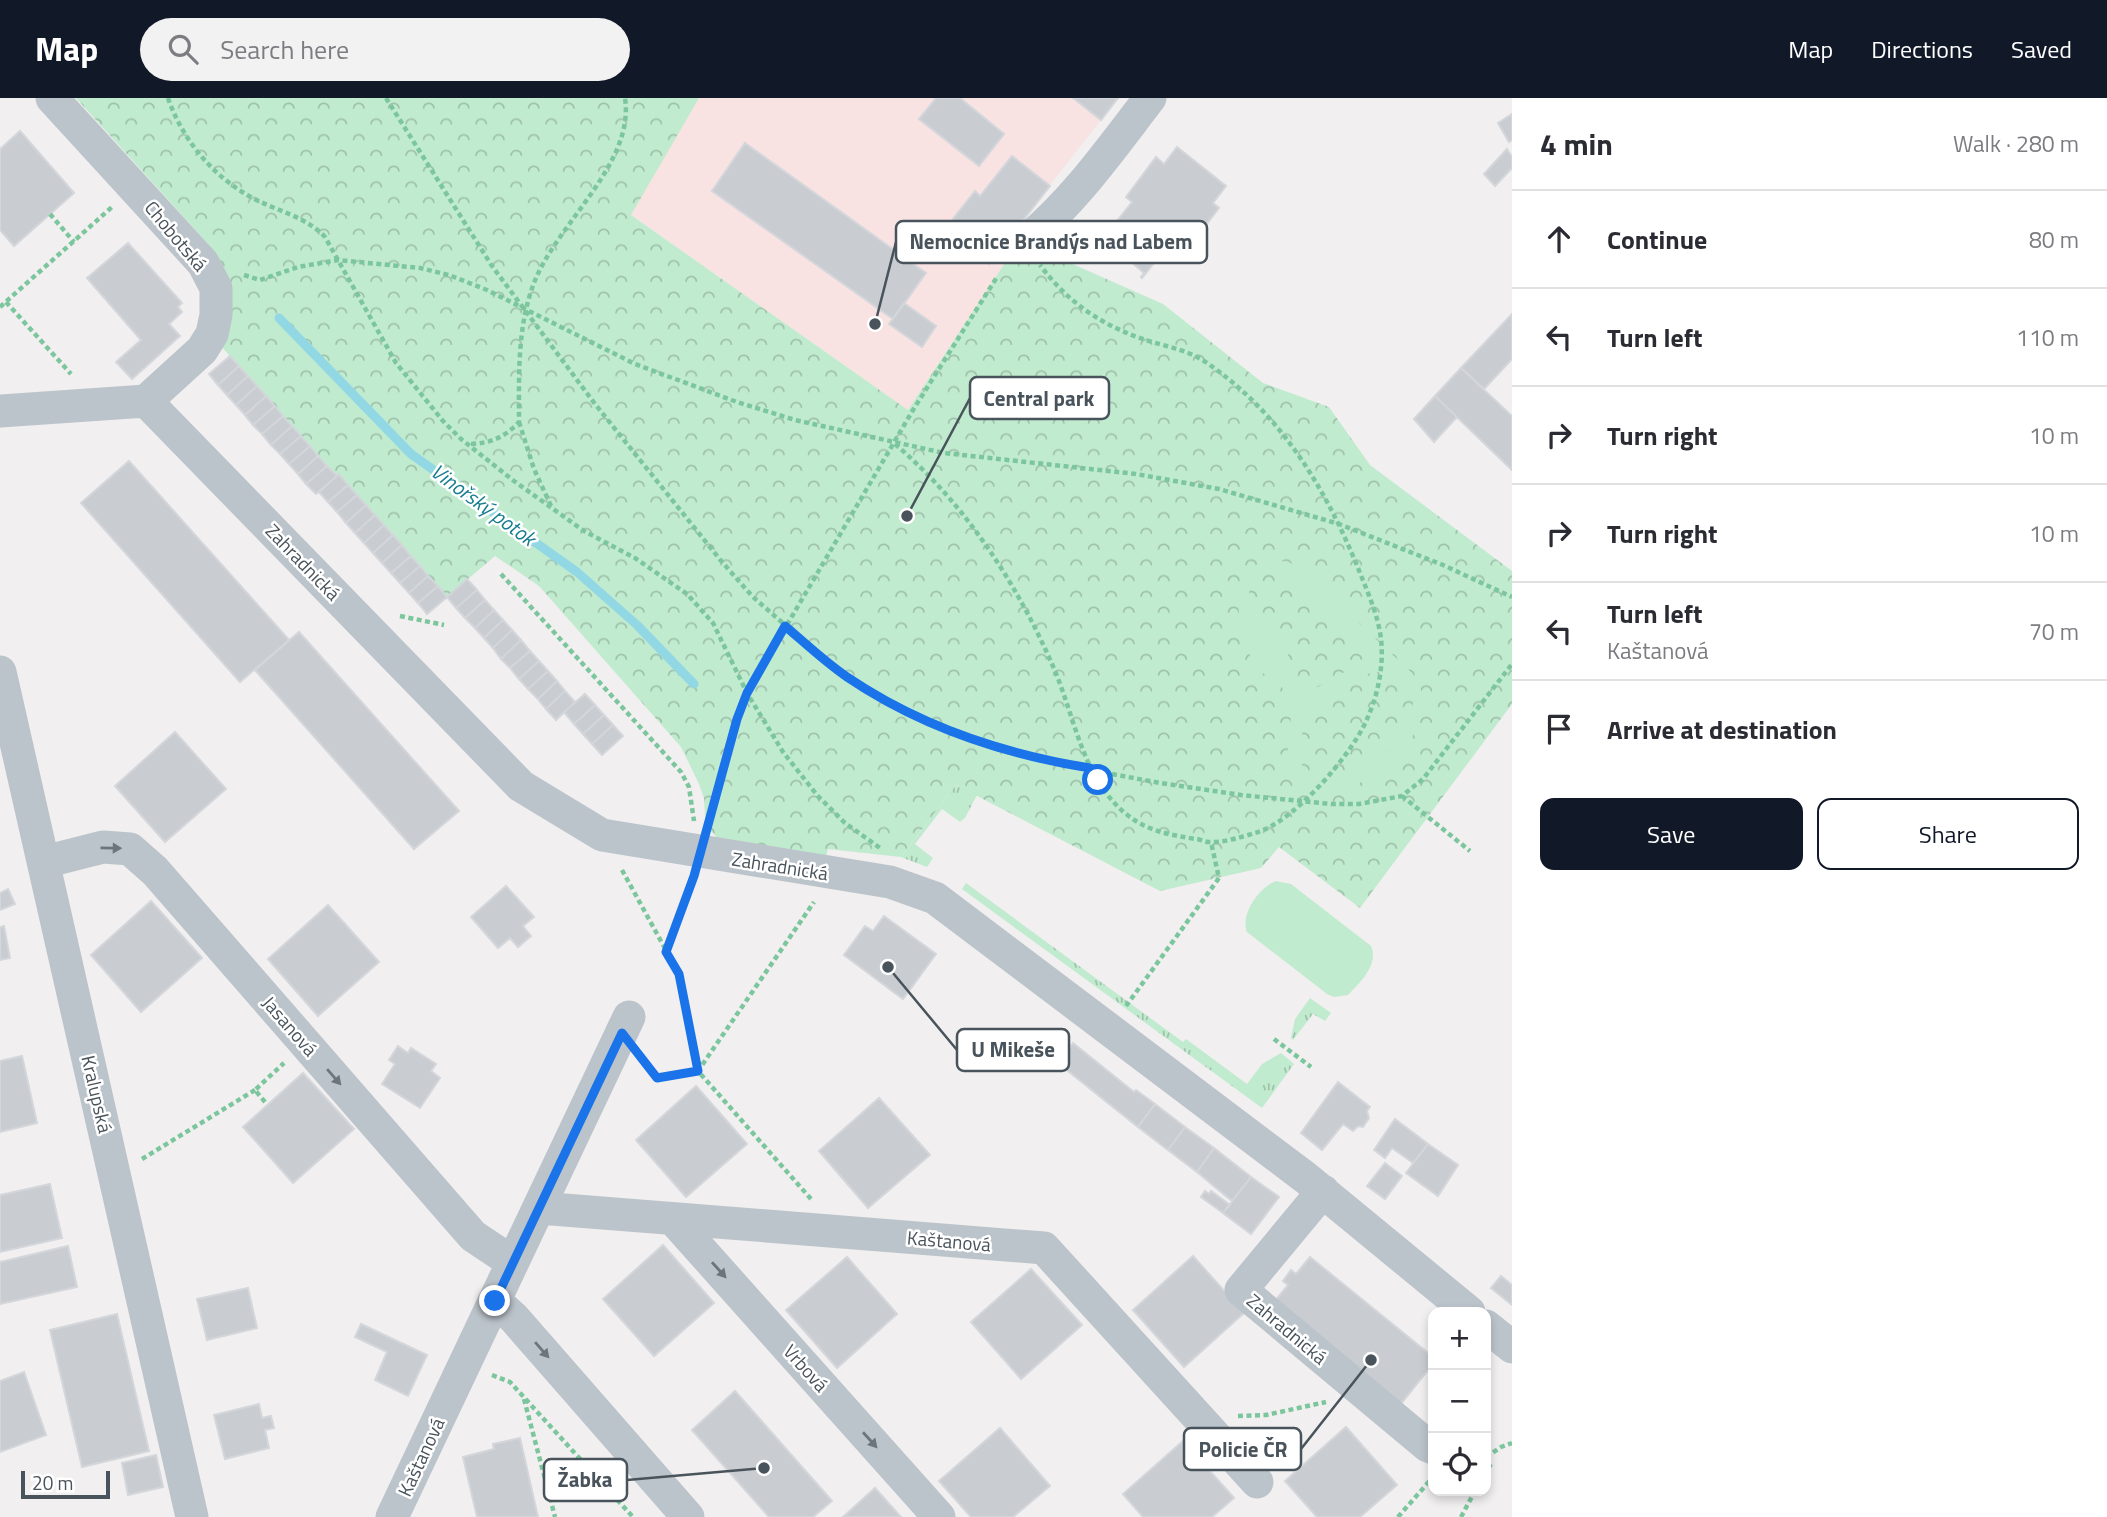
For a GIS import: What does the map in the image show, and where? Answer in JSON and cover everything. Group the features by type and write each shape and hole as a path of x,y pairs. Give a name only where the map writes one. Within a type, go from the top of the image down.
{"street":[{"name":"Chobotská","path":"52,98 204,264 216,288 216,315 212,334 202,350 146,401"},
{"path":"1030,247 1150,98"},
{"path":"0,411 146,401"},
{"name":"Zahradnická","path":"146,401 521,786 601,835 890,882 935,898 1323,1191 1463,1307"},
{"name":"Kralupská","path":"0,672 192,1517"},
{"name":"Jasanová","path":"44,862 103,847 130,849 155,871 473,1237 512,1262"},
{"name":"Kaštanová","path":"392,1517 625,1025"},
{"name":"Zahradnická","path":"1323,1191 1241,1290 1428,1446"},
{"name":"Kaštanová","path":"538,1208 1044,1248 1257,1482"},
{"name":"Vrbová","path":"674,1219 940,1517"},
{"path":"495,1301 514,1318 688,1517"},
{"path":"1491,1330 1512,1348"}],"path":[{"path":"168,98 188,138 205,161 250,197 310,222 325,237 373,326 407,378 443,421 514,481 584,531 635,558 687,594 713,623 747,693"},
{"path":"386,98 485,255 595,404 752,597 845,676 912,715 962,737 1048,762 1160,783 1303,801 1359,804 1402,796 1434,768 1512,664"},
{"path":"551,506 534,469 519,422 519,366 526,310 542,266 612,162 626,117 625,98"},
{"path":"0,307 111,208 114,199"},
{"path":"50,214 74,242"},
{"path":"894,443 943,488 968,518 1007,578 1053,664 1090,768 1104,792 1140,824 1174,836 1211,842 1264,831 1280,822 1334,770 1361,732 1374,702 1380,673 1381,641 1376,614 1339,524 1300,455 1282,431 1231,380 1203,360 1184,351 1138,337 1083,310 1056,286 1030,247"},
{"path":"240,271 260,280 298,267 338,260 420,268 449,275 487,290 635,364 737,402 795,420 944,453 1136,474 1261,499 1339,524 1443,565 1512,597"},
{"path":"666,952 694,876 737,719 747,693 894,443 998,277"},
{"path":"6,302 72,375"},
{"path":"470,444 502,438 519,422"},
{"path":"501,574 681,772 689,787 699,853"},
{"path":"399,616 444,625"},
{"path":"1402,796 1470,851"},
{"path":"1121,1012 1219,878 1211,842"},
{"path":"616,860 679,974 698,1071 839,1232"},
{"path":"625,1025 657,1078 698,1071 820,894 838,875"},
{"path":"1274,1039 1311,1067"},
{"path":"131,1166 255,1090 305,1044"},
{"path":"255,1090 265,1102"},
{"path":"486,1372 509,1382 633,1517"},
{"path":"1199,1418 1266,1415 1365,1393"},
{"path":"524,1397 555,1517"},
{"path":"1491,1453 1512,1443"},
{"path":"1398,1517 1428,1483"},
{"path":"1461,1517 1472,1496"}],"shaded area":[{"path":"699,98 1118,98 1014,231 1022,237 908,410 630,214"}],"green space":[{"path":"76,98 699,98 631,215 908,410 1022,237 1059,258 1163,304 1263,383 1329,407 1370,465 1512,571 1512,704 1360,908 1279,847 1261,868 1160,891 956,785 901,857 828,849 826,857 719,840 711,831 705,817 704,798 681,747 539,586 495,556 447,597 220,345 209,245"},
{"path":"1271,560 1289,562 1304,571 1418,681 1423,699 1421,717 1414,734 1391,763 1367,780 1340,788 1326,788 1313,785 1298,775 1292,767 1288,751 1291,715 1288,700 1279,683 1261,671 1248,652 1238,607 1241,580 1260,563","holes":["1277,571 1294,578 1362,642 1365,653 1360,663 1318,687 1303,689 1289,679 1289,658 1282,638 1269,621 1250,611 1248,604 1250,590 1257,579","1383,672 1404,681 1412,695 1412,712 1403,730 1389,748 1371,763 1351,774 1331,778 1311,774 1301,762 1299,745 1306,725 1319,706 1337,689 1359,677"]},
{"path":"956,785 977,795 965,818 960,822 942,809 915,844 933,858 927,867 901,857"},
{"path":"1276,881 1291,884 1371,946 1371,966 1348,995 1334,997 1327,994 1247,932 1246,918 1252,902 1263,889"},
{"path":"966,883 1183,1042 1186,1039 1247,1084 1262,1064 1281,1053 1294,1064 1262,1108 962,889"},
{"path":"1310,998 1331,1013 1325,1021 1313,1014 1293,1040 1291,1038 1295,1019"}],"building":[{"path":"936,98 960,98 1004,134 979,166 919,119"},
{"path":"1073,98 1118,98 1101,120"},
{"path":"1512,114 1512,140 1509,142 1498,123"},
{"path":"20,131 74,193 14,246 0,230 0,149"},
{"path":"745,143 926,273 893,319 712,191"},
{"path":"1177,147 1226,186 1213,203 1219,208 1202,230 1192,222 1180,237 1171,238 1168,241 1170,243 1142,278 1144,273 1129,260 1122,262 1116,257 1115,249 1121,241 1109,231 1132,202 1126,197 1156,157 1164,164"},
{"path":"1507,149 1512,157 1512,168 1495,186 1484,174"},
{"path":"1012,156 1050,186 989,264 945,229 975,191 980,196"},
{"path":"128,243 182,303 178,307 182,312 169,324 180,336 132,379 116,362 141,340 87,278"},
{"path":"904,303 936,326 922,347 889,324"},
{"path":"1512,314 1512,359 1484,389 1461,368"},
{"path":"230,356 239,366 218,385 209,374"},
{"path":"239,366 248,376 227,395 218,385"},
{"path":"1461,368 1512,416 1512,470 1435,396"},
{"path":"248,376 257,386 236,405 227,395"},
{"path":"257,386 266,396 245,415 236,405"},
{"path":"266,396 275,406 253,425 245,415"},
{"path":"1435,396 1457,417 1434,442 1414,419"},
{"path":"275,406 283,416 262,434 253,425"},
{"path":"283,416 292,426 271,445 262,434"},
{"path":"292,426 301,436 280,454 271,445"},
{"path":"301,436 310,446 289,464 280,454"},
{"path":"310,446 318,456 298,474 289,464"},
{"path":"318,456 327,466 306,484 298,474"},
{"path":"129,461 289,640 240,682 81,503"},
{"path":"327,466 337,476 316,494 306,484"},
{"path":"339,474 348,485 328,502 319,492"},
{"path":"348,485 357,495 337,512 328,502"},
{"path":"357,495 366,505 346,523 337,512"},
{"path":"366,505 375,515 355,533 346,523"},
{"path":"375,515 384,525 364,543 355,533"},
{"path":"384,525 393,535 373,553 364,543"},
{"path":"393,535 402,545 382,563 373,553"},
{"path":"402,545 411,556 391,573 382,563"},
{"path":"411,556 420,566 400,583 391,573"},
{"path":"420,566 428,576 409,593 400,583"},
{"path":"428,576 438,586 418,603 409,593"},
{"path":"467,579 477,590 456,608 447,597"},
{"path":"438,586 447,597 427,614 418,603"},
{"path":"477,590 485,600 465,618 456,608"},
{"path":"485,600 494,610 475,628 465,618"},
{"path":"494,610 503,620 484,638 475,628"},
{"path":"503,620 512,630 493,648 484,638"},
{"path":"512,630 521,640 501,659 493,648"},
{"path":"299,632 459,811 414,849 255,670"},
{"path":"521,640 530,651 510,668 501,659"},
{"path":"530,651 539,661 519,679 510,668"},
{"path":"539,661 548,671 528,689 519,679"},
{"path":"548,671 557,681 538,699 528,689"},
{"path":"557,681 565,691 546,709 538,699"},
{"path":"565,691 575,702 556,720 546,709"},
{"path":"585,694 595,705 574,724 564,712"},
{"path":"595,705 604,715 583,734 574,724"},
{"path":"604,715 613,725 592,744 583,734"},
{"path":"613,725 623,736 602,755 592,744"},
{"path":"175,732 226,789 165,842 115,786"},
{"path":"506,886 534,917 523,926 531,936 518,947 510,938 498,948 471,917"},
{"path":"8,889 15,904 0,910 0,893"},
{"path":"151,901 202,958 141,1012 91,955"},
{"path":"328,905 379,962 318,1016 268,959"},
{"path":"884,916 936,954 903,999 844,955 865,926 873,931"},
{"path":"4,926 10,958 0,960 0,927"},
{"path":"1073,1043 1134,1092 1136,1090 1155,1104 1138,1127 1058,1063"},
{"path":"398,1046 408,1053 411,1048 436,1064 431,1071 440,1078 420,1108 382,1084 395,1064 389,1060"},
{"path":"22,1056 37,1123 0,1132 0,1061"},
{"path":"303,1073 354,1129 293,1183 243,1127"},
{"path":"1338,1082 1370,1107 1367,1111 1369,1118 1363,1127 1358,1126 1353,1131 1343,1124 1322,1150 1301,1133"},
{"path":"696,1086 747,1144 686,1197 636,1140"},
{"path":"879,1098 930,1155 868,1208 819,1151"},
{"path":"1155,1104 1185,1127 1168,1150 1138,1127"},
{"path":"1395,1119 1428,1144 1413,1163 1392,1148 1385,1158 1374,1150"},
{"path":"1185,1127 1214,1148 1197,1172 1168,1150"},
{"path":"1428,1144 1458,1165 1438,1196 1406,1173"},
{"path":"1214,1148 1251,1177 1232,1201 1197,1172"},
{"path":"1385,1163 1402,1176 1385,1199 1367,1186"},
{"path":"1251,1177 1279,1197 1251,1234 1223,1213"},
{"path":"50,1184 62,1238 0,1252 0,1195"},
{"path":"1205,1191 1209,1194 1211,1191 1230,1205 1223,1213 1201,1197"},
{"path":"663,1245 714,1303 654,1356 603,1299"},
{"path":"68,1246 77,1287 0,1304 0,1262"},
{"path":"1193,1256 1244,1313 1184,1367 1133,1310"},
{"path":"847,1257 897,1314 837,1368 786,1310"},
{"path":"1310,1257 1428,1353 1428,1370 1400,1405 1274,1302 1288,1285 1283,1281 1291,1270 1296,1274"},
{"path":"1031,1269 1082,1325 1021,1379 971,1322"},
{"path":"1501,1276 1512,1285 1512,1305 1491,1288"},
{"path":"248,1288 257,1328 207,1340 197,1299"},
{"path":"117,1314 149,1451 82,1467 50,1330"},
{"path":"361,1324 427,1355 408,1396 375,1380 387,1352 355,1337"},
{"path":"24,1372 46,1435 0,1452 0,1381"},
{"path":"735,1391 832,1501 813,1517 769,1517 692,1430"},
{"path":"259,1404 262,1418 271,1416 274,1428 265,1430 269,1448 225,1459 214,1415"},
{"path":"1346,1427 1397,1485 1360,1517 1317,1517 1285,1481"},
{"path":"1000,1428 1050,1486 1013,1517 971,1517 939,1481"},
{"path":"520,1438 538,1517 477,1517 463,1457 494,1449 493,1444"},
{"path":"1183,1441 1234,1498 1212,1517 1143,1517 1123,1494"},
{"path":"156,1455 163,1487 128,1495 122,1463"},
{"path":"875,1488 901,1517 843,1517"}],"waterway":[{"name":"Vinořský potok","path":"279,318 411,454 577,572 637,625 694,684"}],"place":[{"name":"Nemocnice Brandýs nad Labem","path":"875,324"},
{"name":"Central park","path":"907,516"},
{"name":"U Mikeše","path":"888,967"},
{"name":"Policie ČR","path":"1371,1360"},
{"name":"Žabka","path":"764,1468"}],"route":[{"path":"495,1301 622,1033 657,1078 698,1071 679,974 666,952 694,876 737,719 747,693 785,626 845,676 912,715 1000,750 1048,762 1090,768 1098,780"}]}
